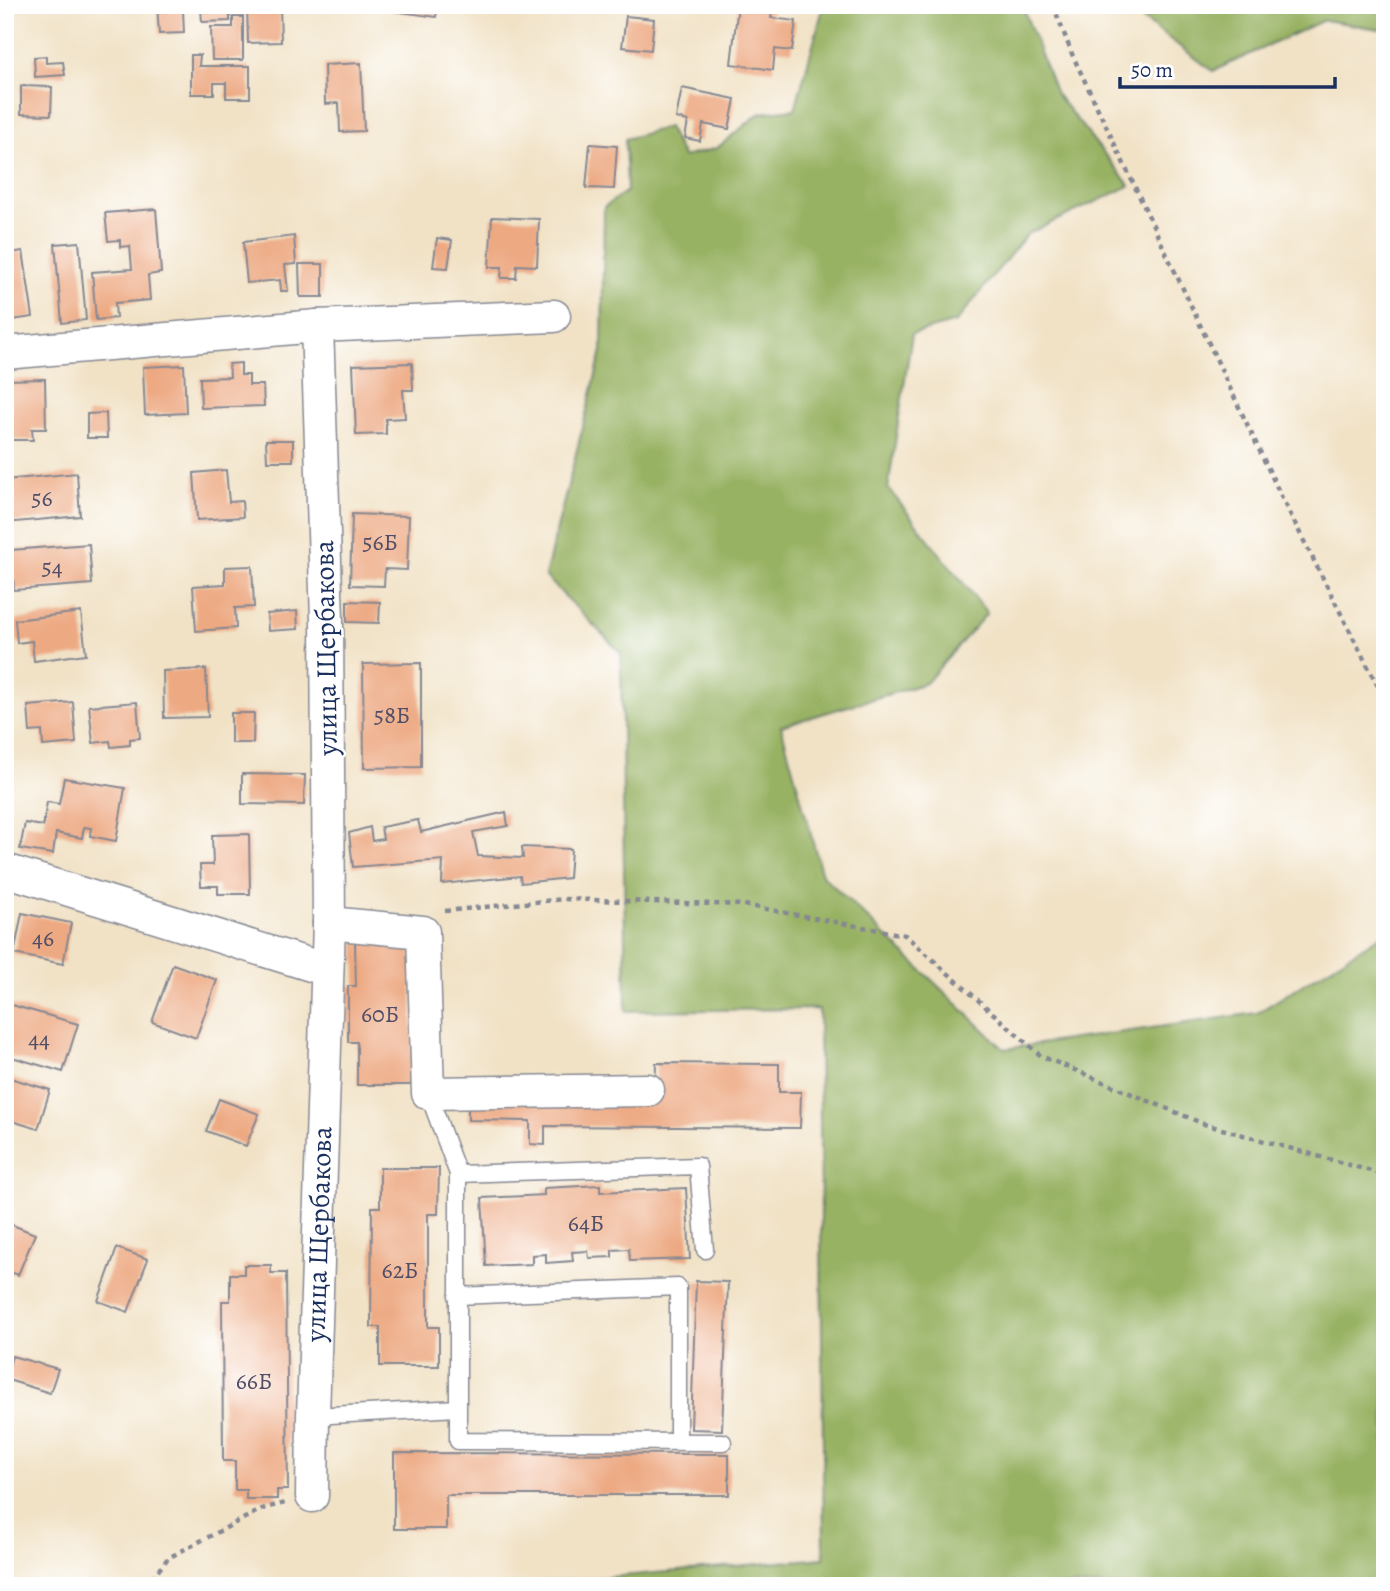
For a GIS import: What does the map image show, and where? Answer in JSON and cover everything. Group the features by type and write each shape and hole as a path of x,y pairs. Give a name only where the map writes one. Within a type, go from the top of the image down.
{"street":[{"path":"5,353 317,326 554,316"},
{"name":"улица Щербакова","path":"313,1496 313,1416 329,923 327,620 317,326"},
{"path":"5,870 327,971"},
{"path":"329,923 423,932 428,1093 648,1090"}],"lane":[{"path":"428,1093 458,1174 458,1441 723,1442"},
{"path":"458,1174 698,1166 705,1250"},
{"path":"457,1296 678,1287 678,1442"},
{"path":"313,1416 458,1408"}],"path":[{"path":"1053,5 1072,54 1282,498 1385,700"},
{"path":"423,932 436,912 565,899 744,905 905,935 1041,1056 1204,1124 1385,1175"},
{"path":"146,1586 168,1558 262,1509 313,1496"}],"green space":[{"path":"824,5 1022,5 1056,94 1130,186 1027,234 956,322 912,334 888,488 987,613 926,683 781,726 822,875 1004,1049 1257,1013 1385,933 1385,1586 509,1586 824,1558 819,1009 626,1011 621,653 545,576 602,351 604,207 627,191 625,139 668,127 683,157 717,148 760,113 795,109"},
{"path":"1124,5 1385,5 1385,30 1324,20 1213,71"}],"building":[{"path":"157,5 230,5 230,21 202,22 201,9 183,10 184,33 159,34"},
{"path":"247,5 280,5 281,42 248,43"},
{"path":"393,5 438,5 436,17 393,11"},
{"path":"499,5 535,5 534,15 498,12"},
{"path":"738,5 773,5 771,18 796,21 792,51 775,49 773,70 731,64"},
{"path":"626,16 654,19 651,50 622,47"},
{"path":"233,17 243,17 243,60 212,60 211,27 233,27"},
{"path":"191,55 200,55 199,66 250,66 250,98 226,98 226,83 214,83 214,94 191,94"},
{"path":"46,56 46,63 63,62 65,75 35,77 34,57"},
{"path":"361,63 364,131 340,132 339,103 325,104 324,65"},
{"path":"21,86 52,87 51,115 21,114"},
{"path":"682,88 735,99 729,129 703,124 700,141 685,138 688,121 676,118"},
{"path":"590,144 617,146 614,189 586,188"},
{"path":"156,209 161,273 148,275 150,300 115,303 116,318 96,320 92,272 132,269 130,246 120,247 120,240 108,241 105,213"},
{"path":"492,217 539,219 537,266 517,265 516,278 501,278 502,267 489,267"},
{"path":"294,236 296,264 285,265 288,291 281,291 280,280 247,283 243,242"},
{"path":"437,238 452,240 448,268 433,267"},
{"path":"79,242 86,320 62,323 55,244"},
{"path":"23,251 33,317 5,321 5,254"},
{"path":"299,264 323,264 323,297 300,297"},
{"path":"241,363 241,375 249,375 249,385 263,385 264,406 201,408 200,378 230,377 229,364"},
{"path":"412,363 413,390 403,390 405,418 386,419 386,434 356,435 353,365"},
{"path":"184,365 186,413 145,415 143,367"},
{"path":"45,379 46,429 32,429 33,440 5,440 5,380"},
{"path":"106,413 107,438 87,438 87,414"},
{"path":"266,440 293,440 293,461 267,461"},
{"path":"226,470 229,502 242,501 243,517 197,520 194,473"},
{"path":"77,473 80,516 5,523 5,480"},
{"path":"352,514 409,516 407,570 385,569 384,586 350,585"},
{"path":"89,544 92,584 14,590 11,550"},
{"path":"252,566 254,607 235,608 236,628 196,631 193,586 225,584 225,567"},
{"path":"347,601 380,602 379,623 347,622"},
{"path":"297,611 298,629 268,631 267,614"},
{"path":"81,612 86,654 34,661 32,641 17,643 15,620"},
{"path":"421,663 421,767 364,768 363,664"},
{"path":"206,669 208,717 164,718 163,671"},
{"path":"73,702 76,743 43,746 42,731 30,732 28,706"},
{"path":"137,702 140,738 130,739 130,745 111,747 110,741 93,743 89,706"},
{"path":"231,713 254,713 253,743 231,743"},
{"path":"242,774 305,775 304,805 242,804"},
{"path":"64,778 125,788 116,841 90,836 91,828 84,827 82,838 56,833 53,854 20,849 25,823 43,826 47,802 59,804"},
{"path":"506,812 508,826 473,832 478,856 523,858 522,847 571,849 569,878 521,883 520,876 442,884 443,860 353,867 349,833 370,827 372,841 383,839 381,827 418,820 421,832"},
{"path":"249,834 250,894 218,894 218,886 201,886 200,865 213,865 212,835"},
{"path":"22,913 71,923 63,964 14,954"},
{"path":"355,942 412,942 413,1085 357,1085 357,1042 348,1042 348,986 356,986"},
{"path":"173,964 217,980 196,1038 152,1022"},
{"path":"5,1003 78,1024 63,1072 5,1055"},
{"path":"656,1063 779,1064 779,1092 801,1092 800,1128 545,1126 545,1145 530,1144 530,1121 468,1120 468,1095 655,1096"},
{"path":"7,1077 50,1090 38,1129 5,1119"},
{"path":"219,1099 259,1114 246,1146 206,1131"},
{"path":"380,1168 439,1168 438,1214 428,1214 428,1327 439,1327 439,1366 380,1366 380,1327 371,1327 372,1207 380,1207"},
{"path":"600,1185 600,1192 686,1188 690,1259 630,1261 629,1249 612,1250 612,1257 589,1258 588,1251 572,1252 573,1261 546,1263 546,1254 532,1255 532,1264 486,1266 482,1198 544,1195 544,1188"},
{"path":"5,1222 35,1234 18,1275 11,1272 8,1279 5,1278"},
{"path":"117,1248 148,1259 128,1312 98,1301"},
{"path":"244,1265 271,1265 271,1273 286,1273 288,1490 277,1490 277,1499 246,1499 246,1490 235,1490 235,1461 223,1461 222,1301 230,1301 230,1274 244,1274"},
{"path":"696,1281 728,1282 722,1430 691,1429"},
{"path":"12,1356 58,1369 50,1393 5,1379"},
{"path":"394,1453 729,1454 729,1495 446,1495 446,1529 394,1529"}]}
